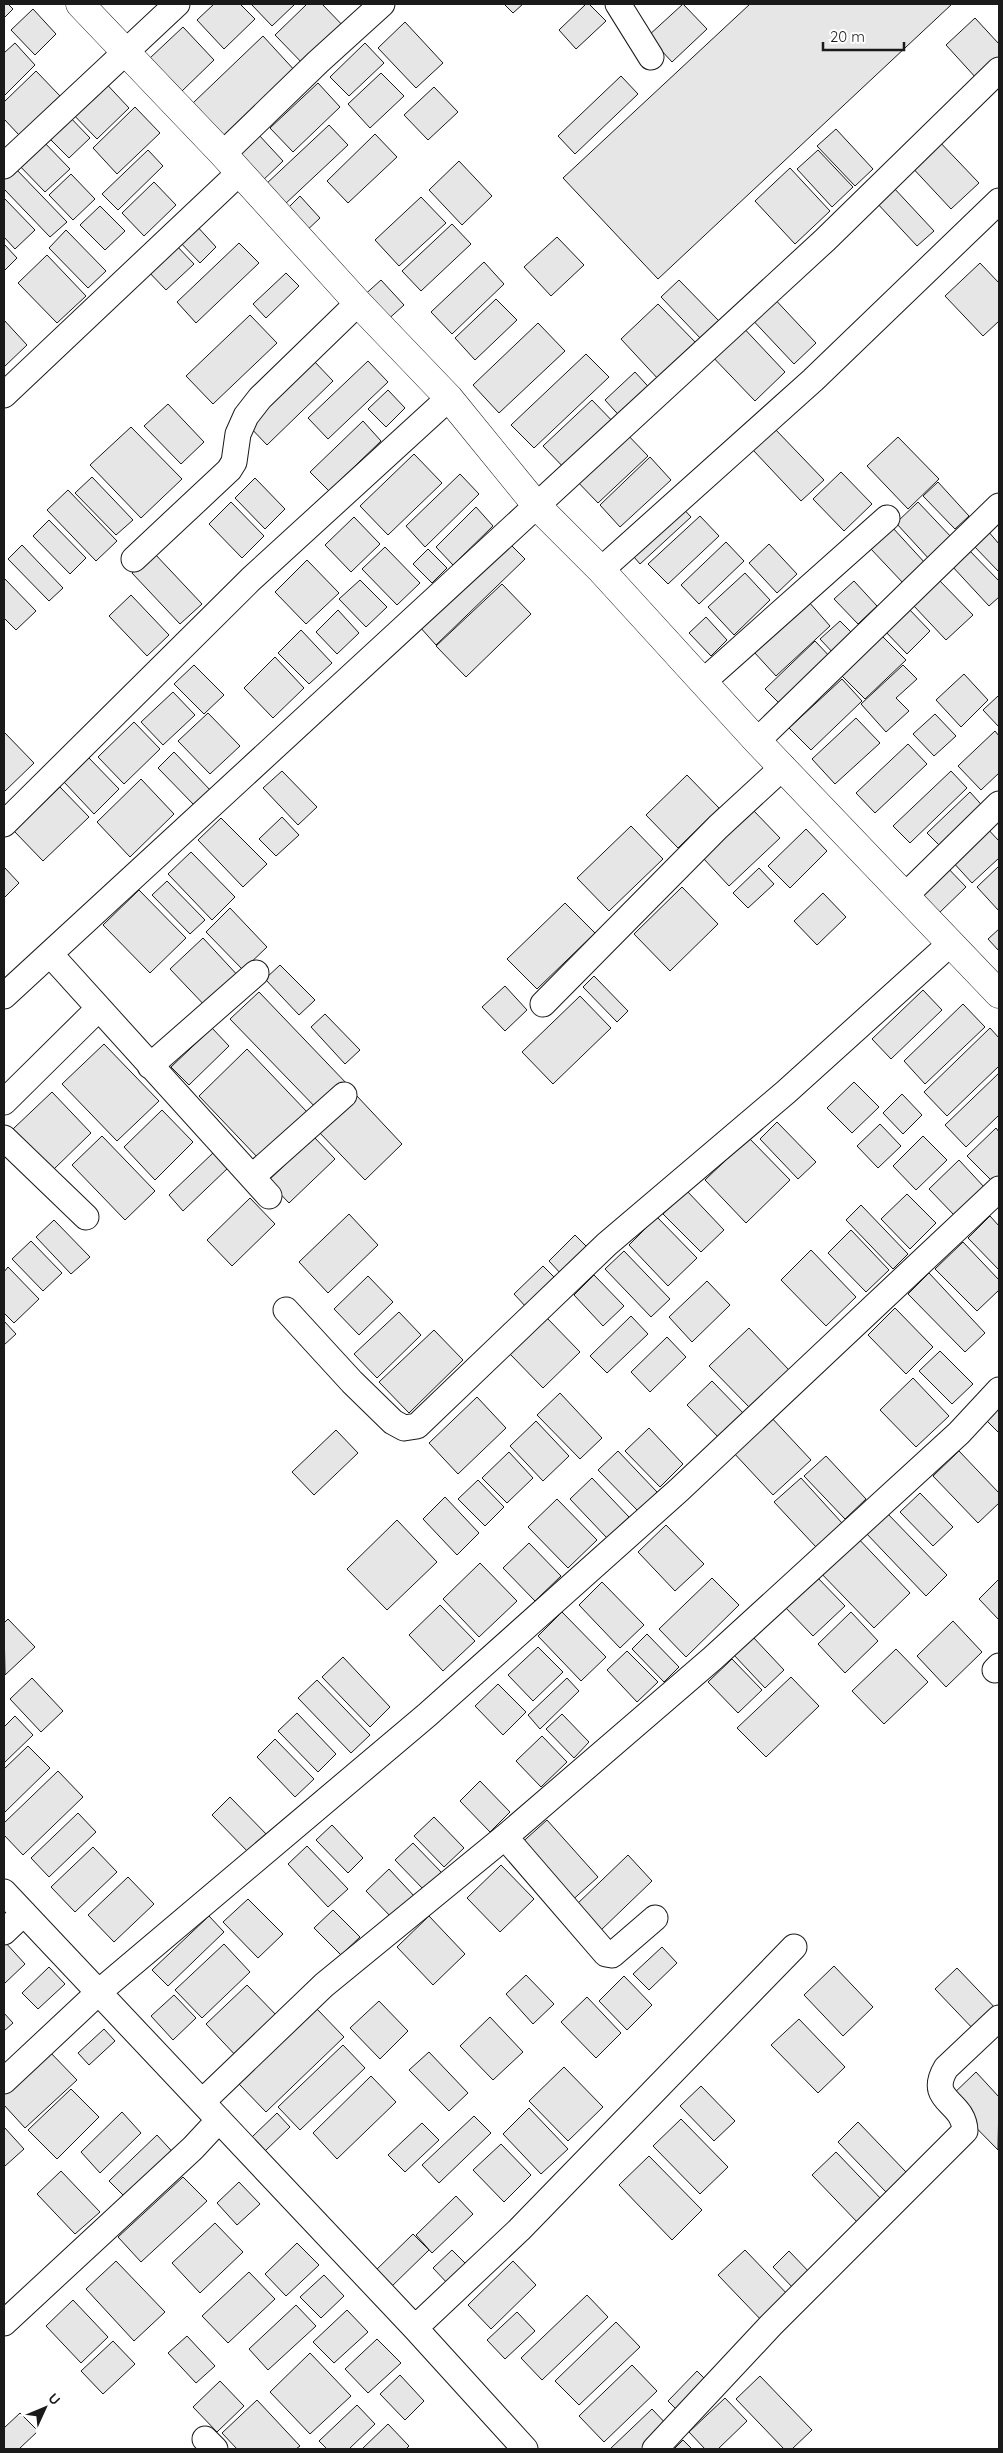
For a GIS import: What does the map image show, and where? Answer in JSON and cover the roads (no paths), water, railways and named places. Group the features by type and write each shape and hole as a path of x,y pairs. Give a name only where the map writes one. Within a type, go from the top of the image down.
{"street":[{"path":"80,4 231,163 449,398 537,506 601,570 782,767 907,894 952,944 995,982"},
{"path":"4,166 178,4"},
{"path":"4,395 231,163 318,62 382,4"},
{"path":"618,4 651,57"},
{"path":"4,996 825,240 999,70"},
{"path":"601,570 813,380 999,201"},
{"path":"134,559 229,470 234,462 238,434 246,416 260,398 358,302"},
{"path":"4,824 251,579 449,398"},
{"path":"757,740 999,506"},
{"path":"704,681 887,518"},
{"path":"543,1004 718,827 782,767"},
{"path":"907,894 999,804"},
{"path":"286,1310 352,1382 393,1422 404,1428 417,1426 607,1244 786,1092 952,944"},
{"path":"50,954 268,1196"},
{"path":"150,1066 256,973"},
{"path":"6,1094 98,1008"},
{"path":"252,1177 344,1095"},
{"path":"4,1138 86,1217"},
{"path":"4,2082 100,1992 442,1702 679,1490 999,1189"},
{"path":"4,2323 193,2148 210,2111 324,1985 505,1837 713,1658 959,1433 999,1390"},
{"path":"505,1837 606,1954 612,1955 655,1918"},
{"path":"4,1892 415,2328 520,2448"},
{"path":"4,1932 24,1913"},
{"path":"415,2328 519,2230 794,1947"},
{"path":"655,2449 771,2325 966,2131 965,2121 960,2112 943,2097 938,2086 940,2078 946,2068 999,2018"}]}
